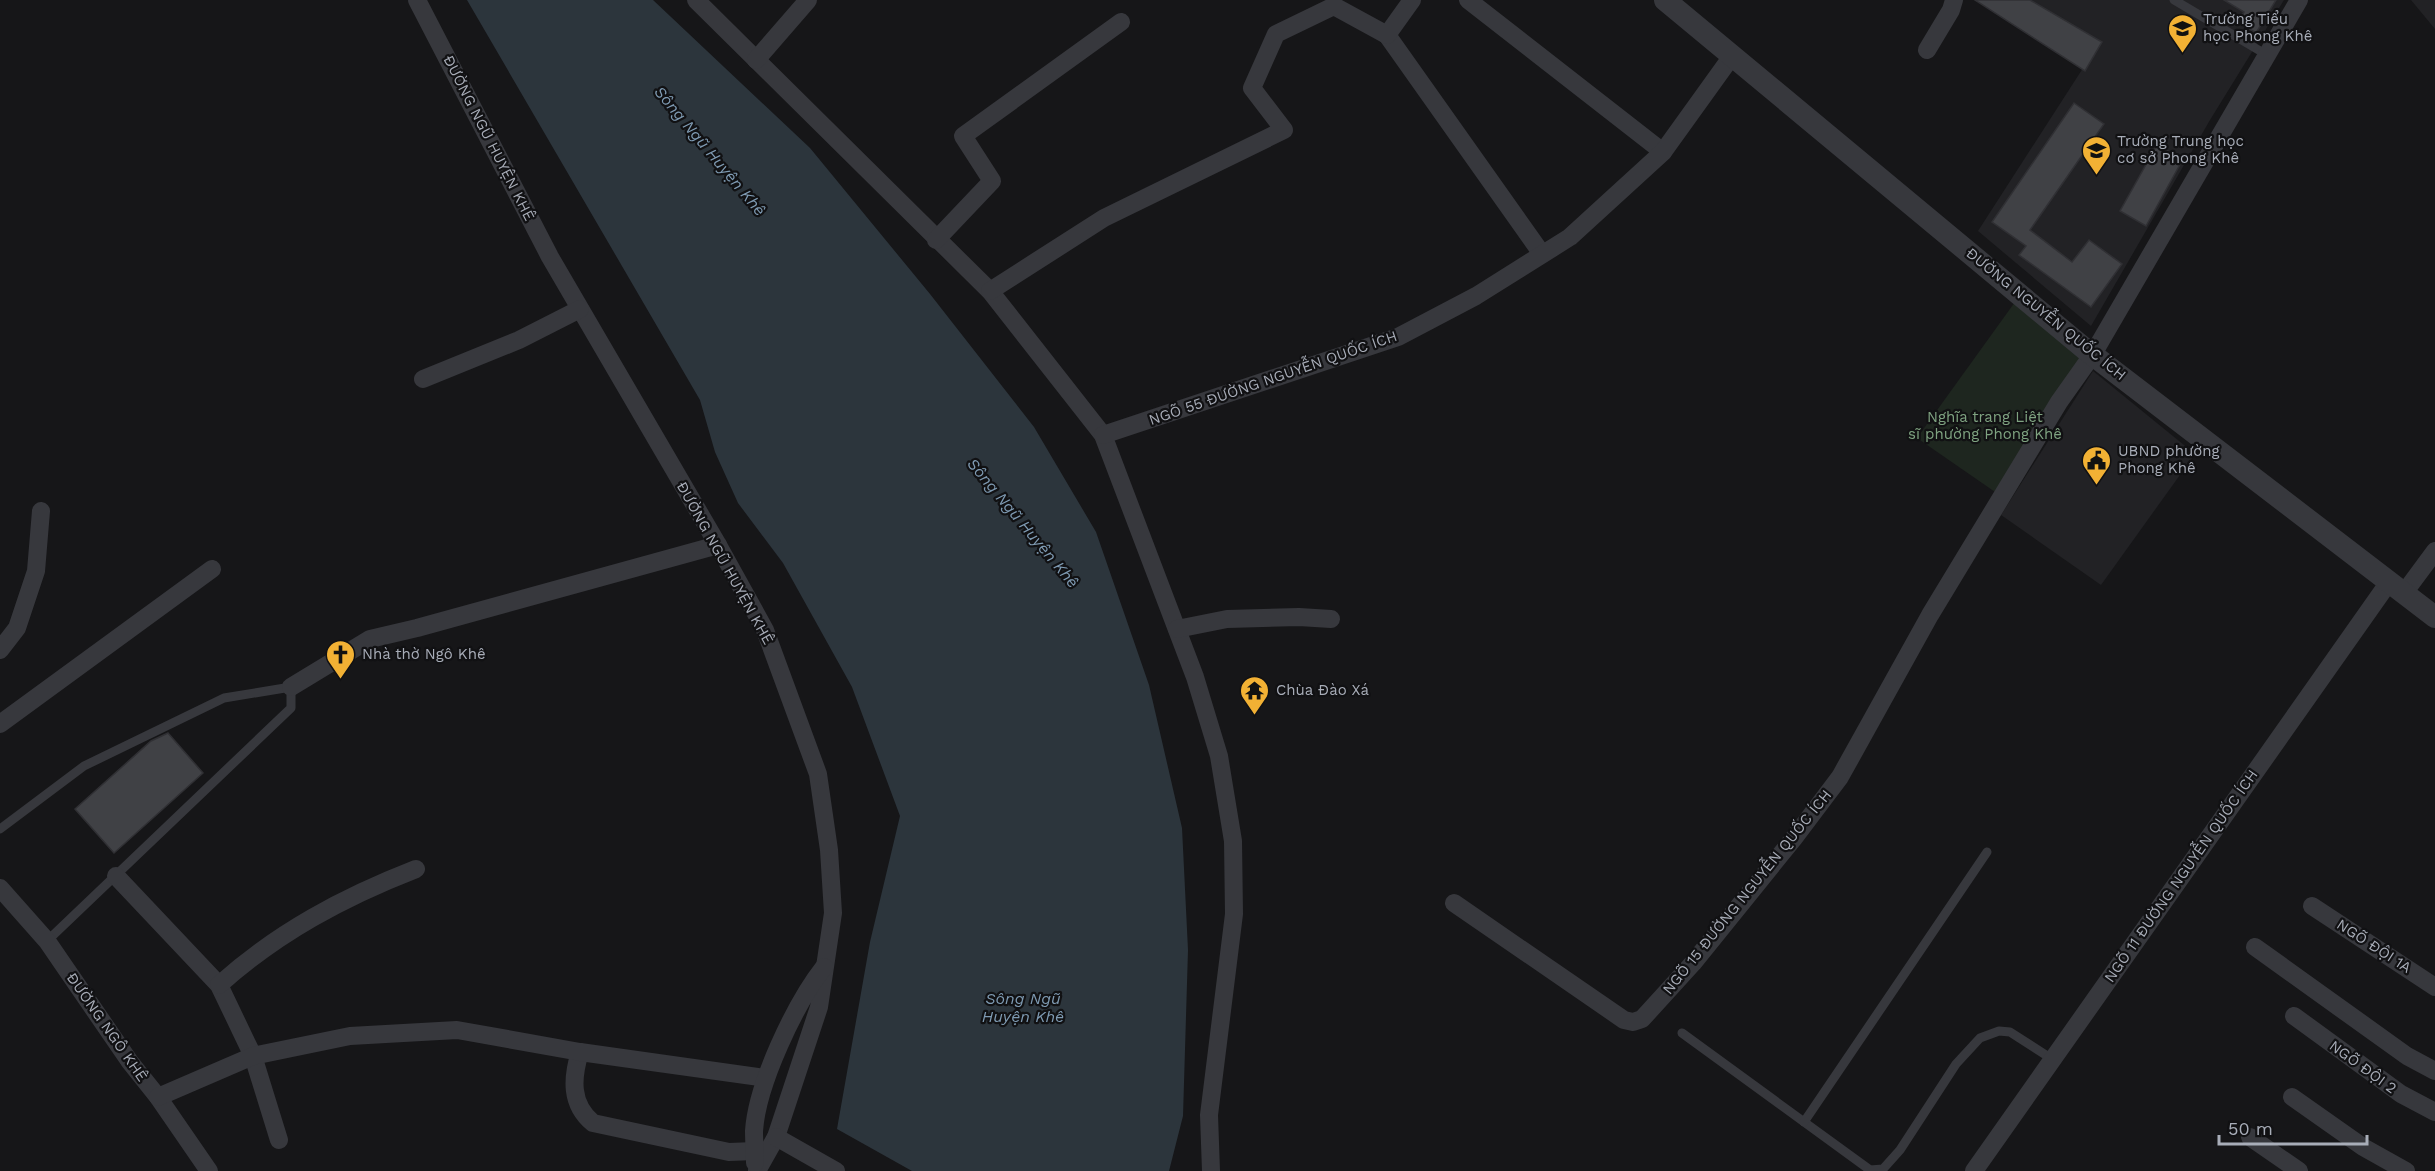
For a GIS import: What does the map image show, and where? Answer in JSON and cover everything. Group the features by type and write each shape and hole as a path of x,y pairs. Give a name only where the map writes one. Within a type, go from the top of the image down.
{"street":[{"name":"ĐƯỜNG NGŨ HUYỆN KHÊ","path":"417,0 550,257 765,630 818,774 830,850 833,913 819,1007 776,1137 756,1171"},
{"path":"696,0 990,291 1103,435 1178,629 1219,756 1233,841 1234,914 1209,1115 1210,1171"},
{"path":"756,60 808,0"},
{"path":"1388,35 1412,0"},
{"path":"1468,0 1663,152"},
{"name":"ĐƯỜNG NGUYỄN QUỐC ÍCH","path":"1665,0 2093,354 2435,617"},
{"path":"1927,50 1951,10 1954,0"},
{"name":"NGÕ 15 ĐƯỜNG NGUYỄN QUỐC ÍCH","path":"1454,903 1624,1020 1634,1022 1642,1019 1693,963 1840,777 1930,615 2059,402 2093,354 2299,0"},
{"path":"990,291 1104,218 1284,130 1252,88 1276,34 1334,6 1388,35 1542,254"},
{"path":"936,240 992,181 963,136 1121,22"},
{"name":"NGÕ 55 ĐƯỜNG NGUYỄN QUỐC ÍCH","path":"1103,435 1398,337 1476,296 1570,237 1663,152 1732,56"},
{"path":"423,379 519,340 580,309"},
{"path":"0,650 17,628 36,571 41,511"},
{"path":"291,687 370,639 718,545"},
{"name":"NGÕ 11 ĐƯỜNG NGUYỄN QUỐC ÍCH","path":"1974,1171 2052,1059 2396,587 2435,551"},
{"path":"0,724 212,569"},
{"path":"1178,629 1227,619 1299,617 1331,619"},
{"path":"219,985 273,941 319,912 364,889 416,869"},
{"path":"116,876 219,985 253,1056 279,1140"},
{"name":"ĐƯỜNG NGÔ KHÊ","path":"0,888 47,941 130,1062 158,1097 209,1171"},
{"name":"NGÕ ĐỘI 1A","path":"2312,906 2435,987"},
{"path":"2255,947 2407,1056 2435,1071"},
{"path":"756,1171 754,1132 766,1078 806,991 825,966"},
{"name":"NGÕ ĐỘI 2","path":"2294,1016 2401,1094 2435,1112"},
{"path":"158,1097 253,1056 350,1036 457,1030 580,1052 766,1078"},
{"path":"580,1052 574,1070 574,1094 583,1114 593,1123 729,1152 755,1151"},
{"path":"2292,1097 2363,1147 2406,1171"},
{"path":"776,1137 836,1171"},
{"path":"2250,1137 2300,1171"}],"lane":[{"path":"2174,0 2267,55"},
{"path":"0,829 84,766 224,698 291,687 291,708 47,941"},
{"path":"1804,1122 1987,852"},
{"path":"1682,1033 1870,1170 1883,1168 1900,1150 1956,1064 1980,1038 1999,1031 2010,1032 2052,1059"}],"shaded area":[{"name":"Trường Trung học cơ sở Phong Khê","path":"1986,0 2284,0 2210,120 2091,326 1978,231 2085,65"},
{"path":"2411,0 2435,0 2435,29"},
{"name":"UBND phường Phong Khê","path":"2093,371 2195,454 2101,585 2001,515"}],"green space":[{"name":"Nghĩa trang Liệt sĩ phường Phong Khê","path":"2015,302 2085,360 1998,494 1917,438"}],"water":[{"name":"Sông Ngũ Huyện Khê","path":"467,0 653,0 810,148 930,294 1034,427 1096,532 1149,685 1182,828 1188,950 1183,1116 1169,1171 912,1171 837,1129 870,942 900,816 852,687 783,563 738,503 715,452 700,400"}],"building":[{"path":"1975,0 2030,0 2102,42 2085,71"},
{"path":"2224,0 2276,0 2256,33 2238,22 2244,12"},
{"path":"2074,103 2104,124 2030,230 2072,262 2089,240 2122,264 2091,307 2019,255 2026,246 1992,222"},
{"path":"2157,145 2183,159 2146,226 2120,211"},
{"path":"168,733 203,773 114,853 75,809 151,741"}],"place":[{"name":"Trường Tiểu học Phong Khê","path":"2182,54"},
{"name":"Trường Trung học cơ sở Phong Khê","path":"2096,176"},
{"name":"UBND phường Phong Khê","path":"2097,486"},
{"name":"Nhà thờ Ngô Khê","path":"341,680"},
{"name":"Chùa Đào Xá","path":"1255,716"}]}
